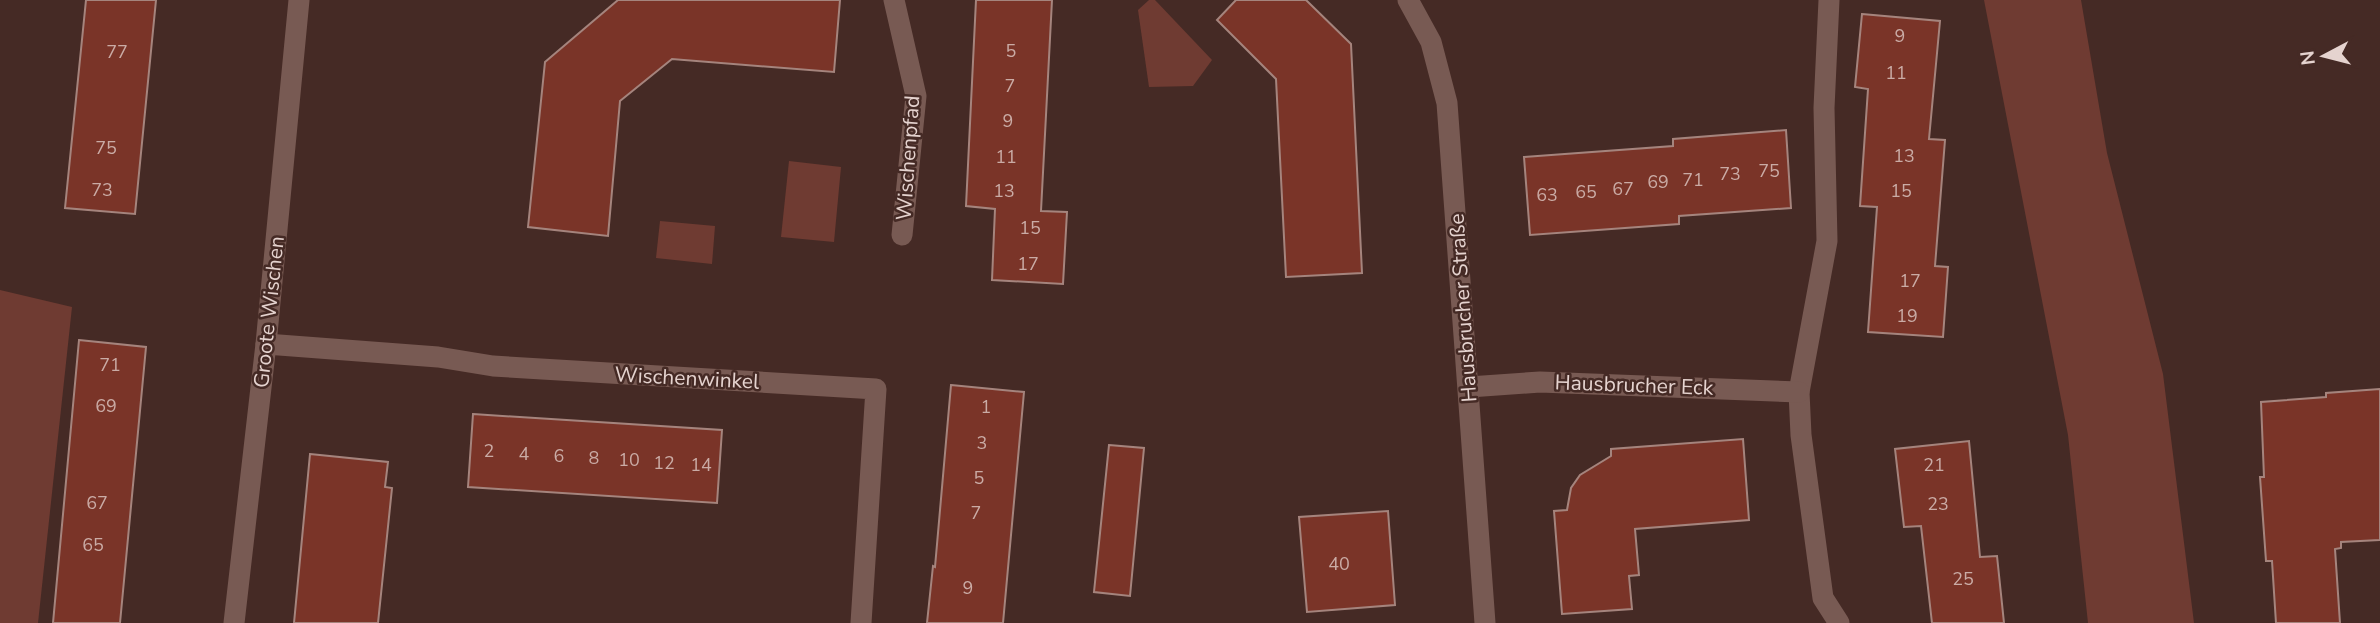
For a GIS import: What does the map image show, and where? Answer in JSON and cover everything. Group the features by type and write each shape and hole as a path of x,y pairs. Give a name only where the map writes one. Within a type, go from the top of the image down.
{"street":[{"name":"Groote Wischen","path":"234,623 266,344 299,0"},
{"name":"Wischenpfad","path":"894,0 916,96 902,235"},
{"name":"Hausbrucher Straße","path":"1408,0 1431,42 1447,103 1485,623"},
{"path":"1829,0 1824,108 1827,242 1799,392 1801,435 1823,598 1839,623"},
{"name":"Wischenwinkel","path":"266,344 438,357 492,366 876,389 861,623"},
{"name":"Hausbrucher Eck","path":"1469,387 1540,382 1799,392"}],"shaded area":[{"path":"1149,0 1155,0 1212,60 1193,86 1149,87 1138,10"},
{"path":"1984,0 2081,0 2107,153 2163,374 2194,623 2088,623 2068,435"},
{"path":"789,161 841,167 834,242 781,237"},
{"path":"660,221 715,226 712,264 656,258"},
{"path":"0,290 72,307 38,623 0,623"}],"building":[{"path":"86,0 156,0 135,214 65,208"},
{"path":"618,0 840,0 834,72 672,59 620,101 608,236 528,227 545,62"},
{"path":"976,0 1052,0 1041,211 1067,212 1063,284 992,280 995,209 966,206"},
{"path":"1236,0 1306,0 1351,44 1362,273 1286,277 1276,79 1217,20"},
{"path":"1862,14 1940,21 1929,139 1945,140 1935,266 1948,267 1943,337 1868,332 1877,207 1860,206 1868,89 1855,87"},
{"path":"1786,130 1791,208 1679,216 1679,224 1530,235 1524,157 1673,146 1673,139"},
{"path":"79,340 146,347 120,623 53,623"},
{"path":"951,385 1024,392 1003,623 927,623 933,566 935,567"},
{"path":"2380,389 2380,540 2341,542 2341,548 2335,549 2340,623 2276,623 2272,561 2266,561 2260,477 2264,477 2261,402"},
{"path":"473,414 722,430 717,503 468,487"},
{"path":"1743,439 1749,520 1635,529 1639,575 1629,576 1632,609 1562,614 1554,511 1567,510 1571,488 1580,475 1611,456 1611,449"},
{"path":"1969,441 1980,557 1997,556 2004,623 1932,623 1921,526 1904,527 1895,449"},
{"path":"1109,445 1144,448 1130,596 1094,592"},
{"path":"310,454 388,462 385,487 392,488 378,623 294,623"},
{"path":"1388,511 1395,605 1307,612 1299,517"}]}
